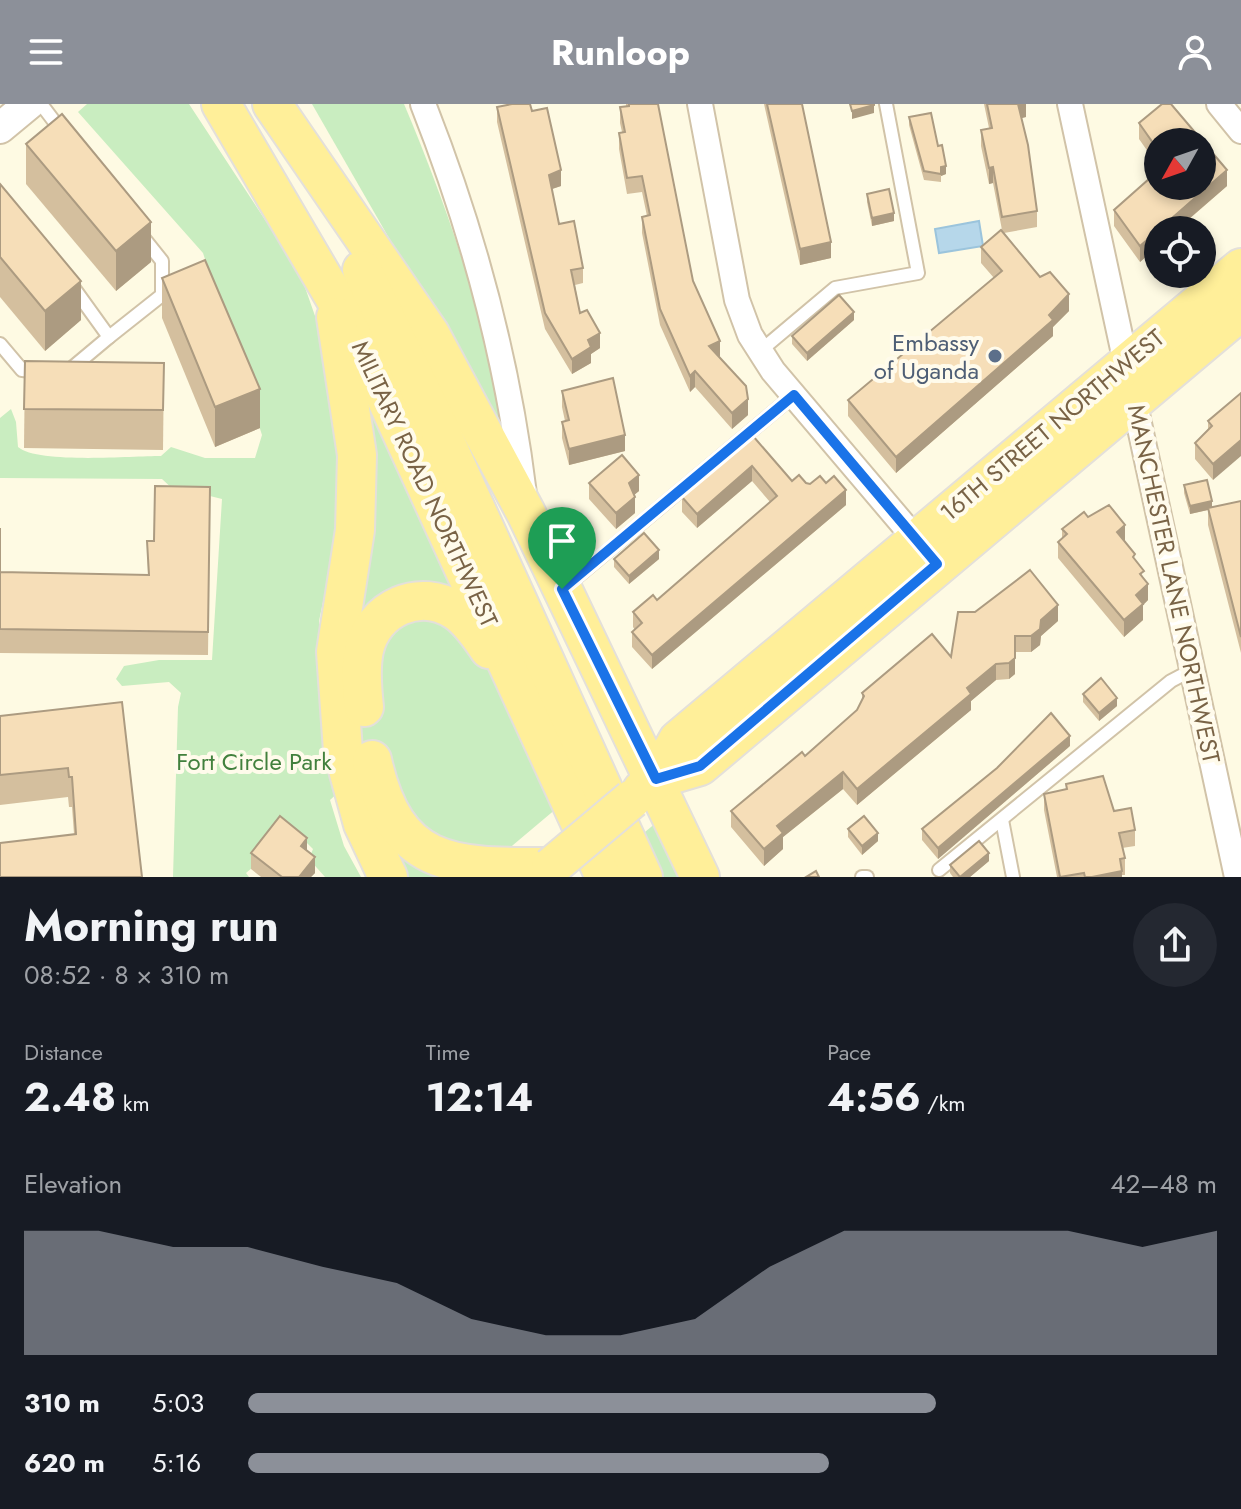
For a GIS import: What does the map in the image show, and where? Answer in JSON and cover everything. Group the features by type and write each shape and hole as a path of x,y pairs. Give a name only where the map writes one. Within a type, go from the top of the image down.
{"main road":[{"name":"MILITARY ROAD NORTHWEST","path":"221,104 359,339 605,877"},
{"name":"MILITARY ROAD NORTHWEST","path":"272,104 385,313 643,877"},
{"path":"272,104 430,334 526,513 562,589 644,789 700,877"},
{"name":"16TH STREET NORTHWEST","path":"545,872 644,789 700,766 1126,361 1241,268"},
{"path":"321,273 337,319 357,455 355,530 336,652 343,751 363,824 388,877"},
{"name":"16TH STREET NORTHWEST","path":"926,552 1134,400 1241,311"},
{"path":"524,697 466,620 443,604 432,601 405,602 391,609 369,634 362,666 368,743 380,795 396,824 422,848 447,861 545,872"}],"street":[{"path":"0,128 29,104"},
{"path":"423,104 460,209 509,395 526,513"},
{"path":"700,104 737,300 759,352 926,552"},
{"name":"MANCHESTER LANE NORTHWEST","path":"1070,104 1192,670 1233,820 1237,877"},
{"path":"1219,104 1241,131"}],"lane":[{"path":"41,104 69,140"},
{"path":"759,352 835,288 918,273 886,104"},
{"path":"0,344 22,370 64,374 162,295 162,261 134,225"},
{"path":"59,272 99,319 109,337"},
{"path":"562,589 794,395"},
{"path":"939,870 1171,681 1192,670"},
{"path":"1002,820 1013,877"}],"green space":[{"name":"Fort Circle Park","path":"87,104 189,104 300,273 336,376 343,464 336,540 319,621 322,702 341,790 330,800 344,846 361,877 325,877 309,859 313,849 301,837 289,836 246,873 249,877 173,877 181,693 169,682 122,686 116,679 124,666 159,660 212,660 222,499 176,492 162,479 0,478 0,418 11,409 16,422 18,447 44,456 161,456 171,447 205,458 255,458 262,435 203,253 78,112"},
{"path":"312,104 404,104 465,269 488,354 505,440"},
{"name":"Fort Circle Park","path":"359,375 557,808 475,877 403,877 350,710"},
{"path":"681,802 714,877 591,877"}],"water":[{"path":"979,221 983,246 939,253 935,229"}],"building":[{"path":"530,104 532,111 547,108 561,170 549,175 559,224 574,221 583,268 571,270 580,313 587,310 600,333 588,340 591,347 572,359 545,313 497,107"},
{"path":"658,104 693,281 720,341 709,346 746,386 748,399 732,413 695,371 690,376 660,309 642,217 650,215 642,176 627,178 619,133 625,132 620,107"},
{"path":"767,104 802,104 831,242 800,249"},
{"path":"850,104 874,104 874,105 852,111"},
{"path":"987,104 1018,104 1028,145 1037,211 1002,217 993,167 989,168 981,130 992,128"},
{"path":"1162,104 1171,104 1191,128 1144,130 1139,123"},
{"path":"931,113 946,166 941,167 941,174 924,171 909,117"},
{"path":"62,114 151,222 116,251 26,144"},
{"path":"1216,157 1227,170 1216,180"},
{"path":"1144,183 1144,200 1193,200 1174,216 1144,216 1144,243 1140,246 1114,210"},
{"path":"0,184 81,281 45,311 0,257"},
{"path":"889,189 894,213 872,218 867,194"},
{"path":"1001,230 1040,277 1050,272 1069,294 1049,315 1053,320 896,457 848,400 1002,271 981,247"},
{"path":"205,260 260,389 215,407 162,278"},
{"path":"839,295 854,312 807,353 792,336"},
{"path":"25,361 164,363 163,410 24,409"},
{"path":"613,378 625,435 569,449 562,422 569,420 562,391"},
{"path":"1241,393 1241,440 1213,464 1195,443 1212,426 1208,421"},
{"path":"753,436 792,481 799,475 810,484 820,476 826,483 834,476 846,490 652,655 632,632 642,623 633,612 653,595 657,600 777,496 752,466 697,514 682,497"},
{"path":"622,455 639,475 629,483 635,497 616,513 589,483"},
{"path":"1207,480 1212,501 1190,506 1184,485"},
{"path":"155,486 210,487 208,632 0,629 0,572 149,575 147,541 154,541"},
{"path":"1241,501 1241,637 1208,508"},
{"path":"1109,505 1125,525 1117,532 1135,554 1133,557 1144,571 1140,574 1148,584 1136,595 1143,604 1124,620 1058,542 1067,534 1062,529 1084,512 1088,517"},
{"path":"644,533 659,550 629,576 614,559"},
{"path":"1030,570 1058,605 1041,620 1040,629 1031,636 1015,636 1015,658 1009,663 996,664 967,688 971,694 857,789 843,772 777,826 783,833 764,849 731,811 802,752 805,756 857,710 864,696 862,693 932,634 951,657 958,612 975,612"},
{"path":"1101,678 1117,698 1099,713 1083,694"},
{"path":"122,702 142,877 0,877 0,843 76,834 72,777 69,777 68,768 0,775 0,716"},
{"path":"1051,713 1070,736 938,848 922,829 997,768"},
{"path":"1103,776 1114,811 1131,808 1135,830 1119,833 1125,858 1120,859 1122,871 1092,877 1085,877 1084,873 1060,877 1044,794 1067,789 1066,784"},
{"path":"280,816 307,838 301,846 315,857 299,877 282,877 251,853"},
{"path":"864,816 878,833 862,846 848,829"},
{"path":"979,841 989,853 960,877 950,865"}],"place":[{"name":"Embassy of Uganda","path":"995,356"}],"route":[{"path":"794,395 937,564 700,766 656,779 562,589 794,395"}]}
